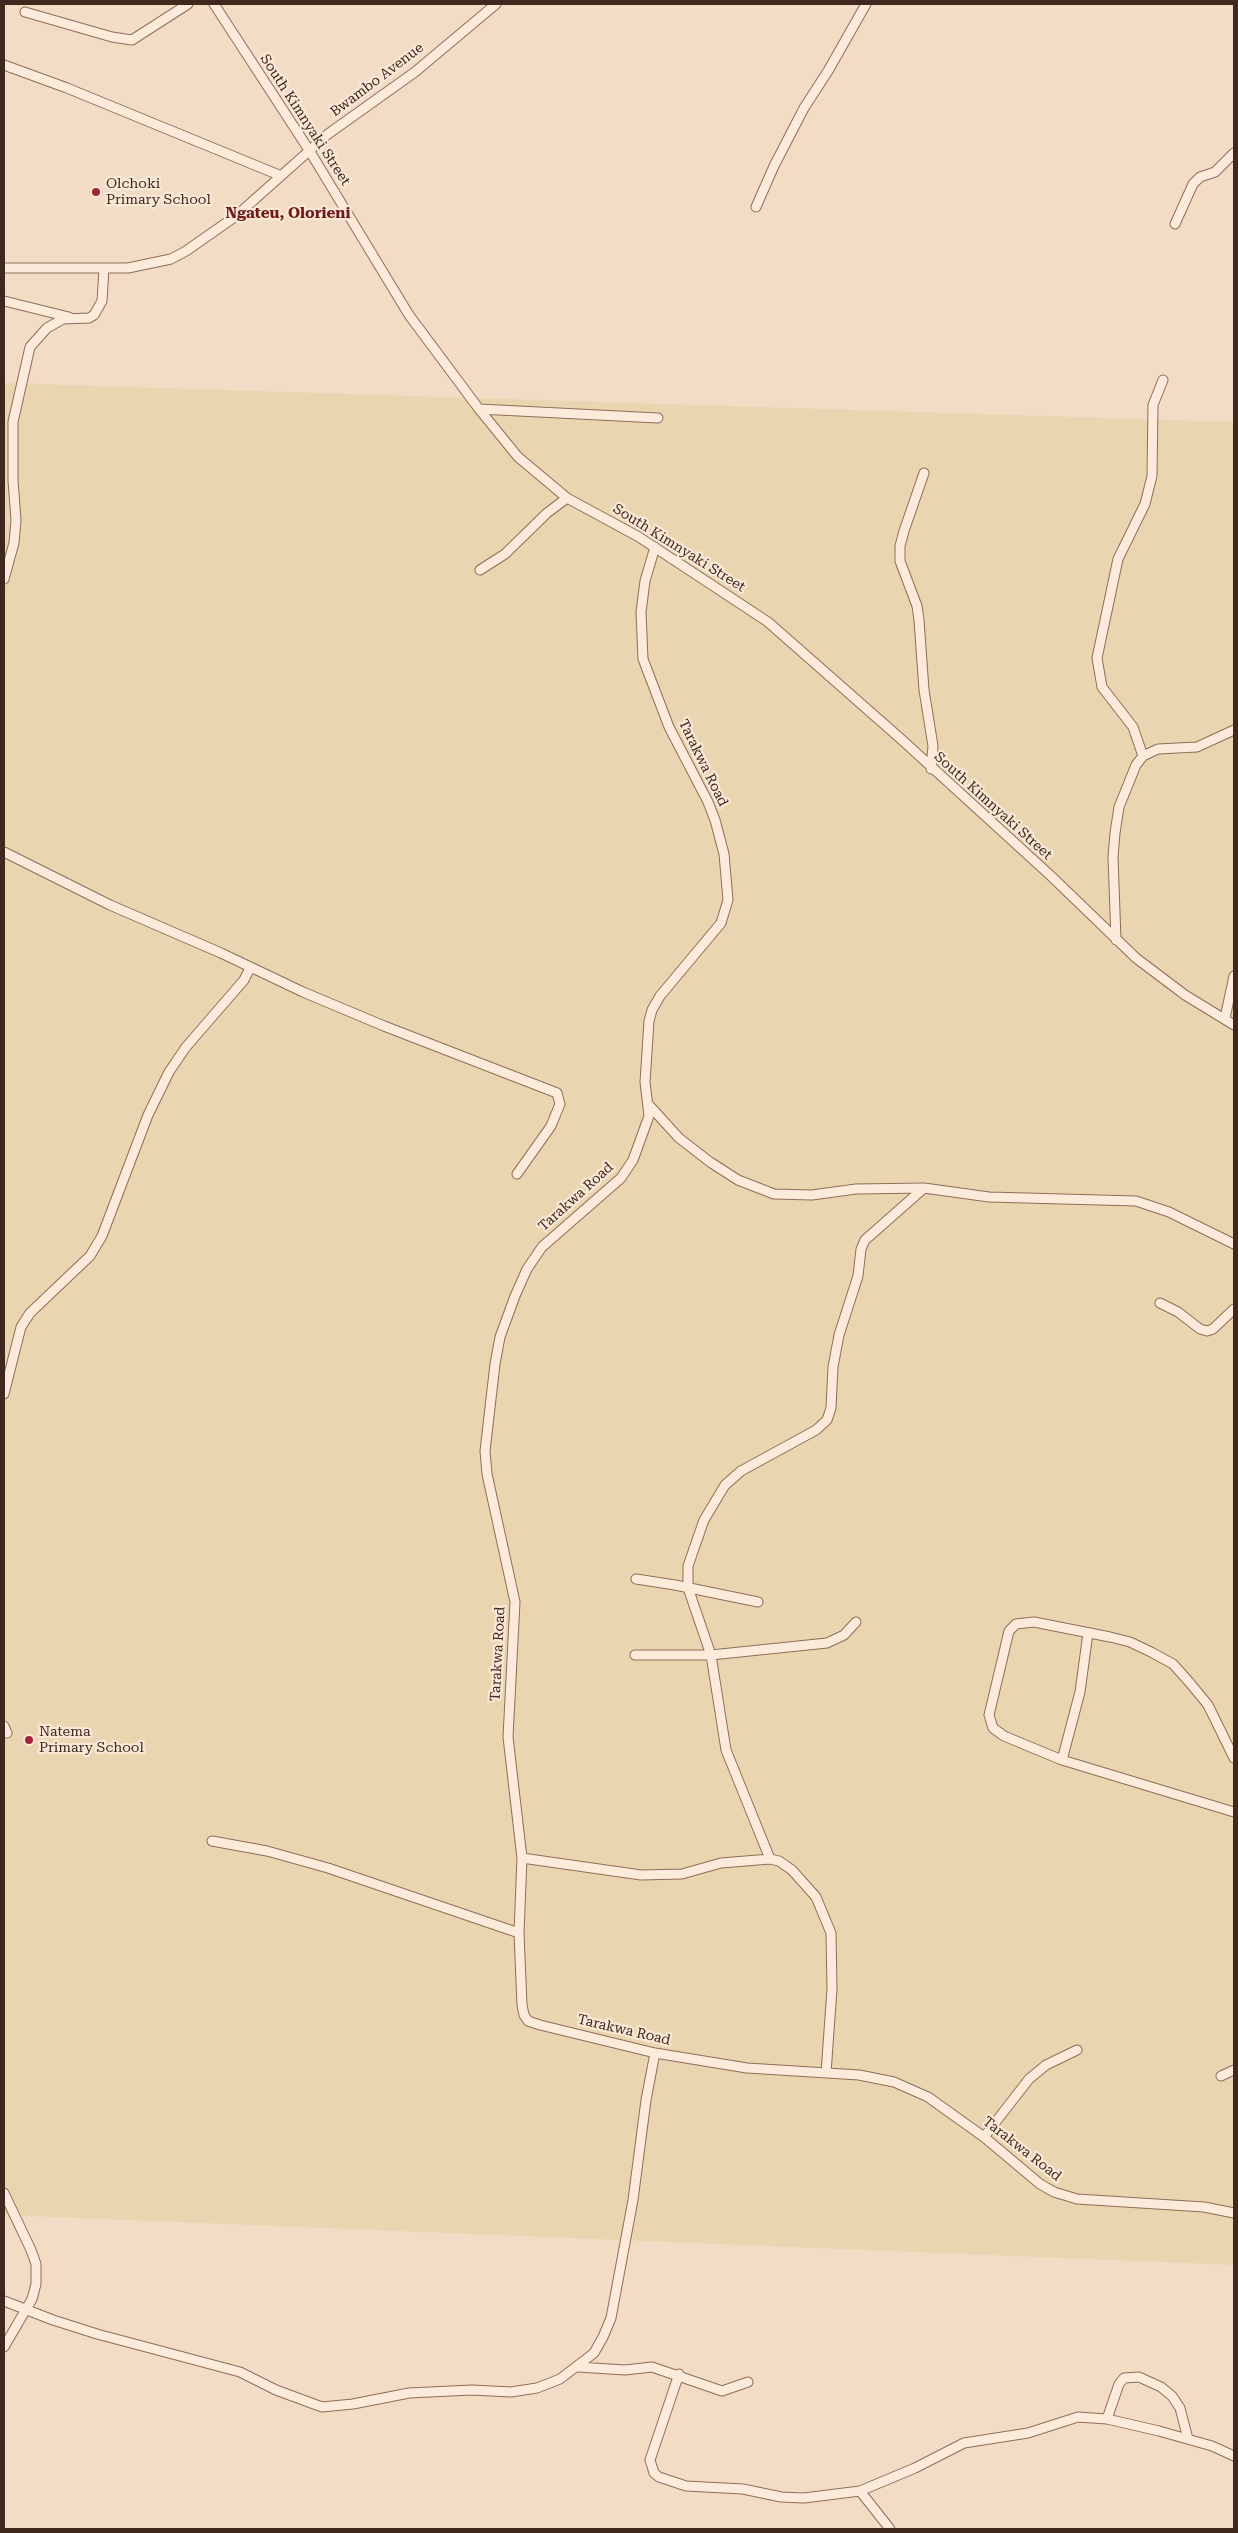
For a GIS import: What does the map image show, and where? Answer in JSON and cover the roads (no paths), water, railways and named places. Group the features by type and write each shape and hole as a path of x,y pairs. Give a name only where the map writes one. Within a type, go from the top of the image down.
{"street":[{"path":"25,12 112,37 132,40 188,4"},
{"name":"South Kimnyaki Street","path":"214,4 309,150 409,316 518,457 567,498 655,547 735,598 768,622 865,707 931,769 1051,876 1116,940 1158,975 1234,1025"},
{"name":"Bwambo Avenue","path":"4,268 104,269 143,265 171,259 186,252 236,216 309,150 415,72 496,4"},
{"path":"756,207 774,166 804,108 828,72 866,4"},
{"path":"4,65 67,88 280,176"},
{"path":"1175,224 1193,184 1200,177 1214,172 1234,153"},
{"path":"4,301 70,317 89,318 99,309 104,290 104,269"},
{"path":"4,579 14,543 16,520 13,480 13,422 21,393 27,358 37,338 52,325 70,317"},
{"path":"1143,756 1133,726 1102,687 1097,658 1118,559 1144,504 1151,482 1154,461 1154,405 1164,380"},
{"path":"479,409 658,418"},
{"path":"924,474 904,531 900,546 900,561 917,606 924,690 933,746 931,769"},
{"path":"480,570 505,554 547,513 567,498"},
{"name":"Tarakwa Road","path":"655,547 645,581 641,612 643,659 669,727 715,820 724,854 728,900 721,923 660,996 652,1010 649,1021 645,1077 648,1104 646,1129 634,1160 621,1178 542,1247 527,1269 500,1337 485,1451 490,1489 516,1602 508,1737 522,1858 519,1933 522,2005 528,2021 655,2053 747,2068 858,2075 894,2082 928,2097 984,2137 1040,2184 1066,2197 1168,2206 1204,2207 1234,2213"},
{"path":"1116,940 1113,857 1115,832 1119,807 1136,765 1143,756 1158,749 1196,747 1234,730"},
{"path":"4,852 110,906 221,953 250,968 367,1019 557,1093 560,1104 552,1126 517,1174"},
{"path":"4,1394 21,1327 30,1313 90,1256 102,1236 148,1114 169,1072 186,1047 244,980 250,968"},
{"path":"1225,1018 1234,976"},
{"path":"648,1104 679,1138 710,1162 738,1180 774,1194 812,1196 856,1189 924,1188 989,1197 1136,1201 1169,1212 1234,1244"},
{"path":"770,1858 726,1750 711,1655 688,1588 688,1566 695,1542 715,1498 725,1485 742,1471 816,1430 826,1420 832,1408 833,1367 839,1335 858,1276 861,1249 865,1240 924,1188"},
{"path":"1160,1304 1178,1312 1200,1329 1207,1331 1213,1329 1234,1309"},
{"path":"636,1579 758,1602"},
{"path":"635,1655 711,1655 827,1643 844,1635 856,1622"},
{"path":"1234,1758 1208,1705 1173,1664 1130,1642 1034,1622 1016,1624 1009,1631 989,1715 993,1728 1004,1736 1062,1760 1234,1812"},
{"path":"1062,1760 1080,1692 1088,1633"},
{"path":"212,1841 267,1851 328,1868 519,1933"},
{"path":"522,1858 666,1876 736,1861 770,1858 779,1861 792,1870 816,1897 831,1933 832,1989 826,2073"},
{"path":"984,2137 1029,2079 1046,2066 1077,2050"},
{"path":"4,2301 24,2310 126,2342 240,2372 276,2390 322,2407 353,2404 409,2393 472,2390 511,2392 537,2388 560,2379 594,2353 603,2338 611,2318 633,2200 646,2100 655,2053"},
{"path":"1221,2076 1234,2070"},
{"path":"4,2193 36,2264 36,2284 32,2299 4,2347"},
{"path":"578,2367 625,2370 652,2367 679,2374 722,2391 748,2382"},
{"path":"679,2374 650,2460 654,2473 659,2477 686,2486 743,2489 781,2497 804,2498 860,2492 915,2468 964,2443 1028,2433 1078,2417 1107,2419 1188,2439 1234,2456"},
{"path":"1107,2419 1118,2384 1124,2378 1139,2377 1172,2396 1180,2408 1188,2439"},
{"path":"860,2492 890,2529"}],"place":[{"name":"Olchoki Primary School","path":"96,192"},
{"name":"Natema Primary School","path":"29,1740"}],"district":[{"name":"Ngateu, Olorieni","path":"288,214"}]}
